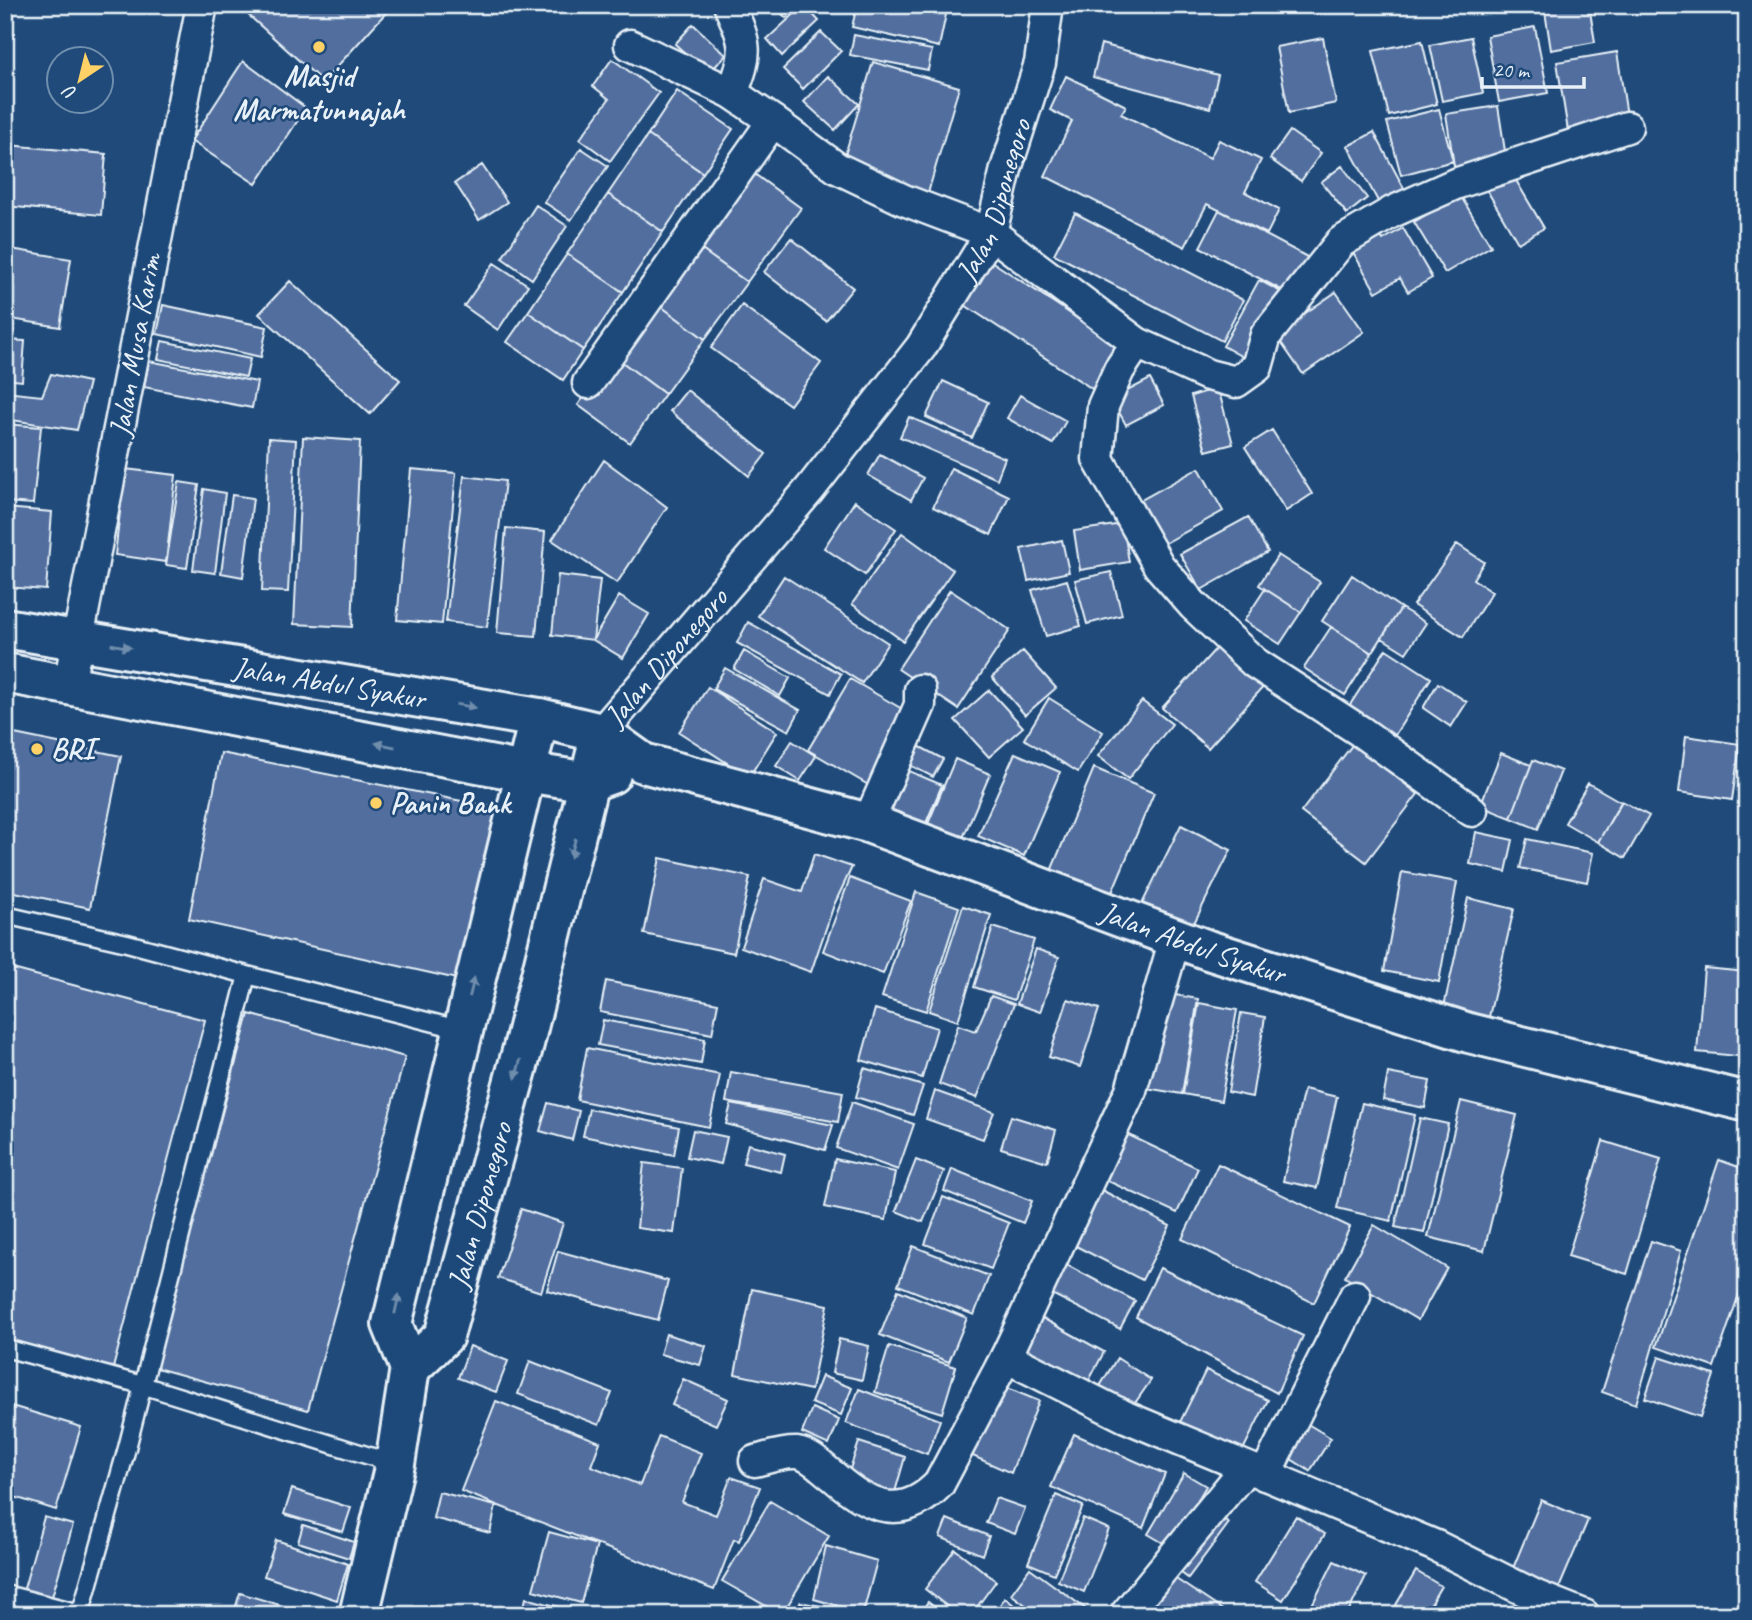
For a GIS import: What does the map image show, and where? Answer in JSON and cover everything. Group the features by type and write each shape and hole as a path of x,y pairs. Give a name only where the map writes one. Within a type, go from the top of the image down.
{"street":[{"name":"Jalan Musa Karim","path":"69,684 80,639 166,177 202,5"},
{"path":"729,5 741,29 746,52 732,93"},
{"name":"Jalan Diponegoro","path":"410,1368 444,1336 524,1044 601,733 810,489 921,347 991,233 1006,169 1040,63 1048,5"},
{"path":"630,45 732,93 846,173 904,200 991,233 1136,343 1208,375 1236,382 1257,367 1266,335 1340,242 1392,212 1455,184 1627,127"},
{"path":"588,383 773,121"},
{"path":"1136,343 1119,370 1103,406 1098,459 1158,566 1193,605 1255,663 1360,731 1472,811"},
{"name":"Jalan Abdul Syakur","path":"5,628 539,718 601,733 643,763 868,823 1175,939 1469,1033 1747,1102"},
{"name":"Jalan Abdul Syakur","path":"5,673 589,782 643,763"},
{"path":"868,823 920,705 920,690"},
{"path":"359,1615 395,1464 410,1368 392,1324 539,718"},
{"path":"755,1461 797,1453 807,1457 858,1496 876,1505 906,1508 924,1499 939,1483 1006,1357 1131,1090 1175,939"},
{"path":"1125,1615 1256,1472 1355,1296"},
{"path":"1006,1357 1126,1418 1436,1546 1534,1605 1584,1615"}],"lane":[{"path":"5,915 127,943 462,1030"},
{"path":"5,1594 80,1614 247,975"},
{"path":"5,1348 142,1385 395,1464"}],"building":[{"name":"Masjid Marmatunnajah","path":"252,5 393,5 323,82 245,12"},
{"path":"774,5 799,5 786,18"},
{"path":"804,5 819,21 782,56 767,39"},
{"path":"857,5 948,5 939,47 852,27"},
{"path":"1544,5 1589,5 1595,42 1551,50"},
{"path":"693,24 726,55 708,74 675,44"},
{"path":"1535,27 1548,93 1499,102 1487,36"},
{"path":"821,32 841,51 803,89 783,69"},
{"path":"854,35 932,50 928,70 850,55"},
{"path":"1471,37 1483,93 1442,101 1430,45"},
{"path":"1323,38 1336,103 1289,113 1276,47"},
{"path":"1422,41 1437,104 1389,116 1373,51"},
{"path":"1101,44 1218,75 1210,108 1093,77"},
{"path":"1617,52 1628,122 1568,131 1557,62"},
{"path":"612,59 659,93 610,161 580,139 609,99 593,86"},
{"path":"243,61 306,108 256,184 191,141"},
{"path":"873,62 959,87 928,193 841,168"},
{"path":"828,76 859,104 835,130 804,102"},
{"path":"1066,76 1126,106 1121,114 1210,158 1219,140 1261,160 1245,192 1279,210 1267,234 1207,204 1185,247 1045,176 1072,121 1050,110"},
{"path":"677,91 733,129 703,173 648,135"},
{"path":"1498,106 1507,164 1455,172 1446,114"},
{"path":"1439,109 1453,161 1401,175 1387,122"},
{"path":"1290,131 1321,153 1301,181 1270,159"},
{"path":"1374,132 1406,192 1380,205 1348,146"},
{"path":"648,135 703,173 663,232 608,194"},
{"path":"8,145 106,154 101,215 5,206"},
{"path":"581,148 608,166 571,220 544,202"},
{"path":"482,165 507,202 479,220 455,183"},
{"path":"1342,166 1367,198 1347,214 1321,182"},
{"path":"749,170 801,208 747,282 695,245"},
{"path":"1511,172 1544,228 1518,243 1485,187"},
{"path":"608,194 663,232 623,292 567,254"},
{"path":"1460,195 1491,246 1445,273 1414,222"},
{"path":"536,205 567,226 532,279 502,258"},
{"path":"1219,210 1309,258 1289,294 1200,247"},
{"path":"1075,213 1243,300 1222,341 1054,254"},
{"path":"1403,228 1432,278 1408,292 1400,278 1376,292 1349,245 1376,229 1383,240"},
{"path":"791,238 853,288 826,321 764,272"},
{"path":"695,245 747,282 705,339 654,301"},
{"path":"5,248 71,259 60,327 5,318"},
{"path":"567,254 623,292 583,350 528,312"},
{"path":"982,255 1121,347 1094,390 954,298"},
{"path":"494,263 528,285 498,330 464,306"},
{"path":"1259,280 1285,294 1248,360 1223,346"},
{"path":"290,281 400,380 370,414 259,314"},
{"path":"1336,292 1364,332 1303,374 1275,334"},
{"path":"654,301 705,339 665,394 614,356"},
{"path":"163,305 267,327 261,357 157,334"},
{"path":"742,305 821,363 790,405 711,348"},
{"path":"528,312 583,350 563,380 507,342"},
{"path":"5,340 25,341 22,381 5,379"},
{"path":"162,341 250,359 246,377 158,359"},
{"path":"614,356 665,394 630,443 578,405"},
{"path":"149,361 257,382 252,408 144,387"},
{"path":"51,374 89,382 77,430 5,419 5,392 42,396"},
{"path":"1150,379 1164,405 1126,425 1112,399"},
{"path":"943,381 988,402 972,438 926,417"},
{"path":"1218,388 1233,444 1206,451 1191,396"},
{"path":"687,390 766,454 749,476 670,411"},
{"path":"1020,395 1066,421 1053,444 1007,418"},
{"path":"909,417 1005,458 997,479 900,437"},
{"path":"5,424 41,427 33,504 5,502"},
{"path":"1272,430 1312,494 1286,511 1245,447"},
{"path":"303,437 360,441 352,627 294,624"},
{"path":"269,438 296,440 288,592 262,591"},
{"path":"880,454 923,478 911,500 868,475"},
{"path":"604,460 667,507 617,583 552,540"},
{"path":"951,468 1009,496 991,535 933,507"},
{"path":"1199,468 1223,511 1160,546 1136,503"},
{"path":"125,469 176,475 166,562 115,555"},
{"path":"411,469 456,473 442,624 397,620"},
{"path":"464,476 505,481 487,627 446,622"},
{"path":"179,482 199,485 187,568 166,565"},
{"path":"204,489 225,493 215,573 193,570"},
{"path":"232,495 253,498 243,577 221,573"},
{"path":"855,501 896,529 865,575 824,548"},
{"path":"5,508 52,512 46,590 5,587"},
{"path":"1248,517 1268,552 1201,590 1180,554"},
{"path":"1123,524 1129,562 1080,570 1074,531"},
{"path":"506,528 545,532 536,636 497,633"},
{"path":"902,533 953,570 903,641 852,604"},
{"path":"1062,540 1069,572 1028,581 1021,549"},
{"path":"1457,544 1484,562 1473,579 1492,592 1463,637 1413,605"},
{"path":"1278,555 1320,582 1301,612 1259,585"},
{"path":"1111,572 1122,615 1087,624 1075,580"},
{"path":"558,575 600,580 593,640 552,635"},
{"path":"1352,575 1401,608 1372,653 1322,621"},
{"path":"784,576 888,643 862,683 758,616"},
{"path":"1067,580 1081,626 1046,636 1032,590"},
{"path":"1265,589 1301,612 1280,644 1244,621"},
{"path":"950,590 1010,630 958,709 898,669"},
{"path":"619,596 649,614 623,658 593,640"},
{"path":"1401,608 1426,623 1406,653 1382,638"},
{"path":"748,622 841,674 830,694 737,643"},
{"path":"1331,627 1372,653 1345,695 1304,668"},
{"path":"1220,644 1265,685 1208,748 1162,708"},
{"path":"1386,649 1431,678 1391,741 1346,711"},
{"path":"744,651 790,678 780,696 734,669"},
{"path":"1023,651 1056,688 1025,715 992,677"},
{"path":"725,668 800,710 789,731 713,689"},
{"path":"850,679 911,714 870,786 808,750"},
{"path":"1438,683 1467,702 1451,727 1423,708"},
{"path":"708,687 777,732 749,777 679,732"},
{"path":"989,690 1023,727 989,757 955,720"},
{"path":"1049,698 1103,732 1078,772 1024,739"},
{"path":"1142,701 1172,724 1128,779 1098,756"},
{"path":"5,732 121,756 90,908 5,890"},
{"path":"1686,736 1740,744 1732,800 1679,792"},
{"path":"792,741 816,756 800,781 776,766"},
{"path":"909,741 943,759 933,777 900,760"},
{"path":"1353,744 1418,794 1366,862 1301,812"},
{"path":"221,753 507,810 466,981 189,919"},
{"path":"1015,753 1060,772 1024,856 978,836"},
{"path":"1501,753 1531,765 1511,818 1480,806"},
{"path":"955,759 990,774 957,852 922,838"},
{"path":"1533,760 1561,771 1538,829 1511,818"},
{"path":"895,765 942,785 921,835 874,815"},
{"path":"1094,768 1154,793 1105,909 1046,883"},
{"path":"1588,783 1621,802 1598,842 1565,823"},
{"path":"1622,801 1649,816 1625,858 1598,842"},
{"path":"1181,825 1231,850 1189,933 1140,908"},
{"path":"1476,832 1513,840 1506,872 1470,864"},
{"path":"1527,839 1593,853 1587,882 1520,868"},
{"path":"814,854 852,867 834,905 811,972 741,947 764,879 802,892"},
{"path":"660,858 750,877 734,953 644,934"},
{"path":"1402,872 1457,882 1439,982 1384,971"},
{"path":"850,878 911,901 883,974 823,951"},
{"path":"916,892 959,907 926,1011 882,997"},
{"path":"1468,898 1514,909 1488,1021 1443,1011"},
{"path":"963,906 991,915 958,1021 929,1011"},
{"path":"993,927 1034,940 1014,1000 974,987"},
{"path":"1036,949 1059,957 1040,1012 1017,1004"},
{"path":"5,967 205,1020 113,1368 5,1339"},
{"path":"1704,968 1747,972 1747,1057 1697,1052"},
{"path":"606,981 718,1003 712,1034 600,1012"},
{"path":"1164,993 1198,999 1182,1094 1146,1088"},
{"path":"991,996 1014,1004 977,1098 939,1084 958,1025 976,1031"},
{"path":"1068,999 1099,1009 1080,1067 1049,1057"},
{"path":"1199,1003 1237,1010 1221,1101 1183,1094"},
{"path":"875,1009 937,1028 922,1078 861,1060"},
{"path":"1241,1013 1265,1017 1252,1097 1228,1092"},
{"path":"249,1014 405,1057 308,1410 153,1367"},
{"path":"603,1020 705,1039 701,1064 598,1045"},
{"path":"587,1048 720,1075 709,1127 577,1100"},
{"path":"864,1068 923,1086 913,1115 856,1097"},
{"path":"731,1072 843,1092 838,1122 726,1102"},
{"path":"1388,1073 1430,1081 1425,1108 1383,1100"},
{"path":"1304,1089 1337,1097 1317,1188 1283,1181"},
{"path":"935,1091 994,1112 983,1139 926,1119"},
{"path":"1461,1101 1517,1115 1484,1251 1428,1237"},
{"path":"852,1102 914,1124 898,1170 836,1148"},
{"path":"548,1103 579,1111 572,1140 540,1131"},
{"path":"1362,1103 1415,1115 1391,1221 1337,1208"},
{"path":"731,1104 833,1125 825,1150 726,1124"},
{"path":"589,1109 679,1127 674,1155 583,1136"},
{"path":"1011,1116 1056,1130 1047,1162 1001,1148"},
{"path":"1420,1118 1448,1124 1424,1233 1395,1227"},
{"path":"1116,1129 1198,1168 1177,1213 1095,1175"},
{"path":"693,1130 727,1137 721,1164 687,1157"},
{"path":"1603,1141 1661,1159 1627,1274 1568,1256"},
{"path":"748,1144 785,1154 781,1172 743,1163"},
{"path":"835,1159 895,1172 886,1220 825,1207"},
{"path":"916,1160 944,1171 923,1222 896,1211"},
{"path":"1719,1160 1747,1170 1747,1271 1714,1367 1656,1347"},
{"path":"644,1163 682,1168 674,1233 637,1228"},
{"path":"1218,1164 1350,1227 1314,1303 1182,1239"},
{"path":"952,1169 1032,1201 1023,1223 944,1191"},
{"path":"1096,1187 1170,1226 1142,1280 1068,1242"},
{"path":"943,1197 1009,1223 991,1269 925,1244"},
{"path":"521,1209 563,1223 541,1292 498,1278"},
{"path":"1374,1225 1447,1268 1418,1320 1345,1277"},
{"path":"1651,1241 1681,1251 1636,1404 1602,1392"},
{"path":"913,1246 989,1276 974,1315 898,1285"},
{"path":"558,1251 668,1281 658,1320 547,1290"},
{"path":"1063,1263 1135,1301 1120,1329 1048,1292"},
{"path":"1160,1268 1303,1336 1277,1393 1136,1317"},
{"path":"752,1289 828,1305 811,1390 735,1374"},
{"path":"898,1290 967,1318 949,1362 880,1335"},
{"path":"1035,1314 1104,1352 1083,1392 1016,1354"},
{"path":"666,1334 706,1346 700,1365 660,1354"},
{"path":"839,1339 869,1346 862,1380 832,1373"},
{"path":"470,1346 508,1361 496,1392 458,1378"},
{"path":"889,1346 956,1367 942,1413 875,1392"},
{"path":"1659,1357 1714,1375 1700,1417 1645,1398"},
{"path":"1117,1358 1151,1380 1126,1416 1094,1396"},
{"path":"530,1361 612,1393 599,1425 518,1394"},
{"path":"1206,1370 1268,1400 1238,1460 1177,1428"},
{"path":"822,1376 852,1388 841,1415 811,1403"},
{"path":"683,1379 728,1399 716,1425 672,1405"},
{"path":"995,1383 1039,1401 1011,1473 966,1453"},
{"path":"859,1389 940,1420 927,1454 846,1423"},
{"path":"496,1401 600,1442 591,1466 640,1485 659,1436 701,1453 682,1502 716,1515 731,1477 760,1487 739,1541 734,1539 714,1590 461,1491"},
{"path":"5,1404 81,1427 56,1510 5,1494"},
{"path":"812,1408 839,1420 829,1445 802,1433"},
{"path":"1301,1420 1331,1438 1310,1471 1280,1452"},
{"path":"1074,1434 1165,1474 1143,1528 1051,1487"},
{"path":"859,1442 905,1457 893,1499 845,1484"},
{"path":"1184,1473 1206,1486 1170,1547 1148,1534"},
{"path":"292,1489 351,1508 343,1532 284,1514"},
{"path":"439,1492 496,1506 490,1533 433,1518"},
{"path":"1056,1495 1083,1506 1054,1574 1028,1563"},
{"path":"996,1498 1025,1508 1015,1534 986,1523"},
{"path":"1541,1500 1588,1520 1557,1593 1511,1573"},
{"path":"770,1501 829,1536 782,1615 722,1581"},
{"path":"1217,1514 1229,1523 1188,1578 1176,1569"},
{"path":"1296,1516 1325,1534 1283,1600 1255,1582"},
{"path":"44,1517 73,1525 51,1600 23,1592"},
{"path":"1083,1518 1109,1529 1084,1592 1058,1581"},
{"path":"947,1519 989,1536 982,1555 940,1537"},
{"path":"303,1525 354,1542 349,1558 298,1542"},
{"path":"549,1532 597,1545 581,1603 533,1590"},
{"path":"276,1540 348,1564 337,1600 264,1576"},
{"path":"826,1546 877,1561 863,1613 814,1599"},
{"path":"955,1549 996,1581 971,1615 958,1615 925,1589"},
{"path":"1334,1561 1366,1576 1347,1615 1307,1615"},
{"path":"1030,1568 1094,1615 1039,1615 1011,1594"},
{"path":"1416,1571 1441,1586 1424,1615 1390,1615"},
{"path":"1170,1575 1227,1613 1226,1615 1144,1615"},
{"path":"240,1593 313,1615 253,1615 235,1609"},
{"path":"526,1598 574,1611 573,1615 522,1615"},
{"path":"1005,1598 1027,1615 992,1615"},
{"path":"800,1602 866,1615 797,1615"},
{"path":"928,1602 945,1615 918,1615"}],"place":[{"name":"Masjid Marmatunnajah","path":"319,47"},
{"name":"BRI","path":"37,749"},
{"name":"Panin Bank","path":"376,803"}]}
